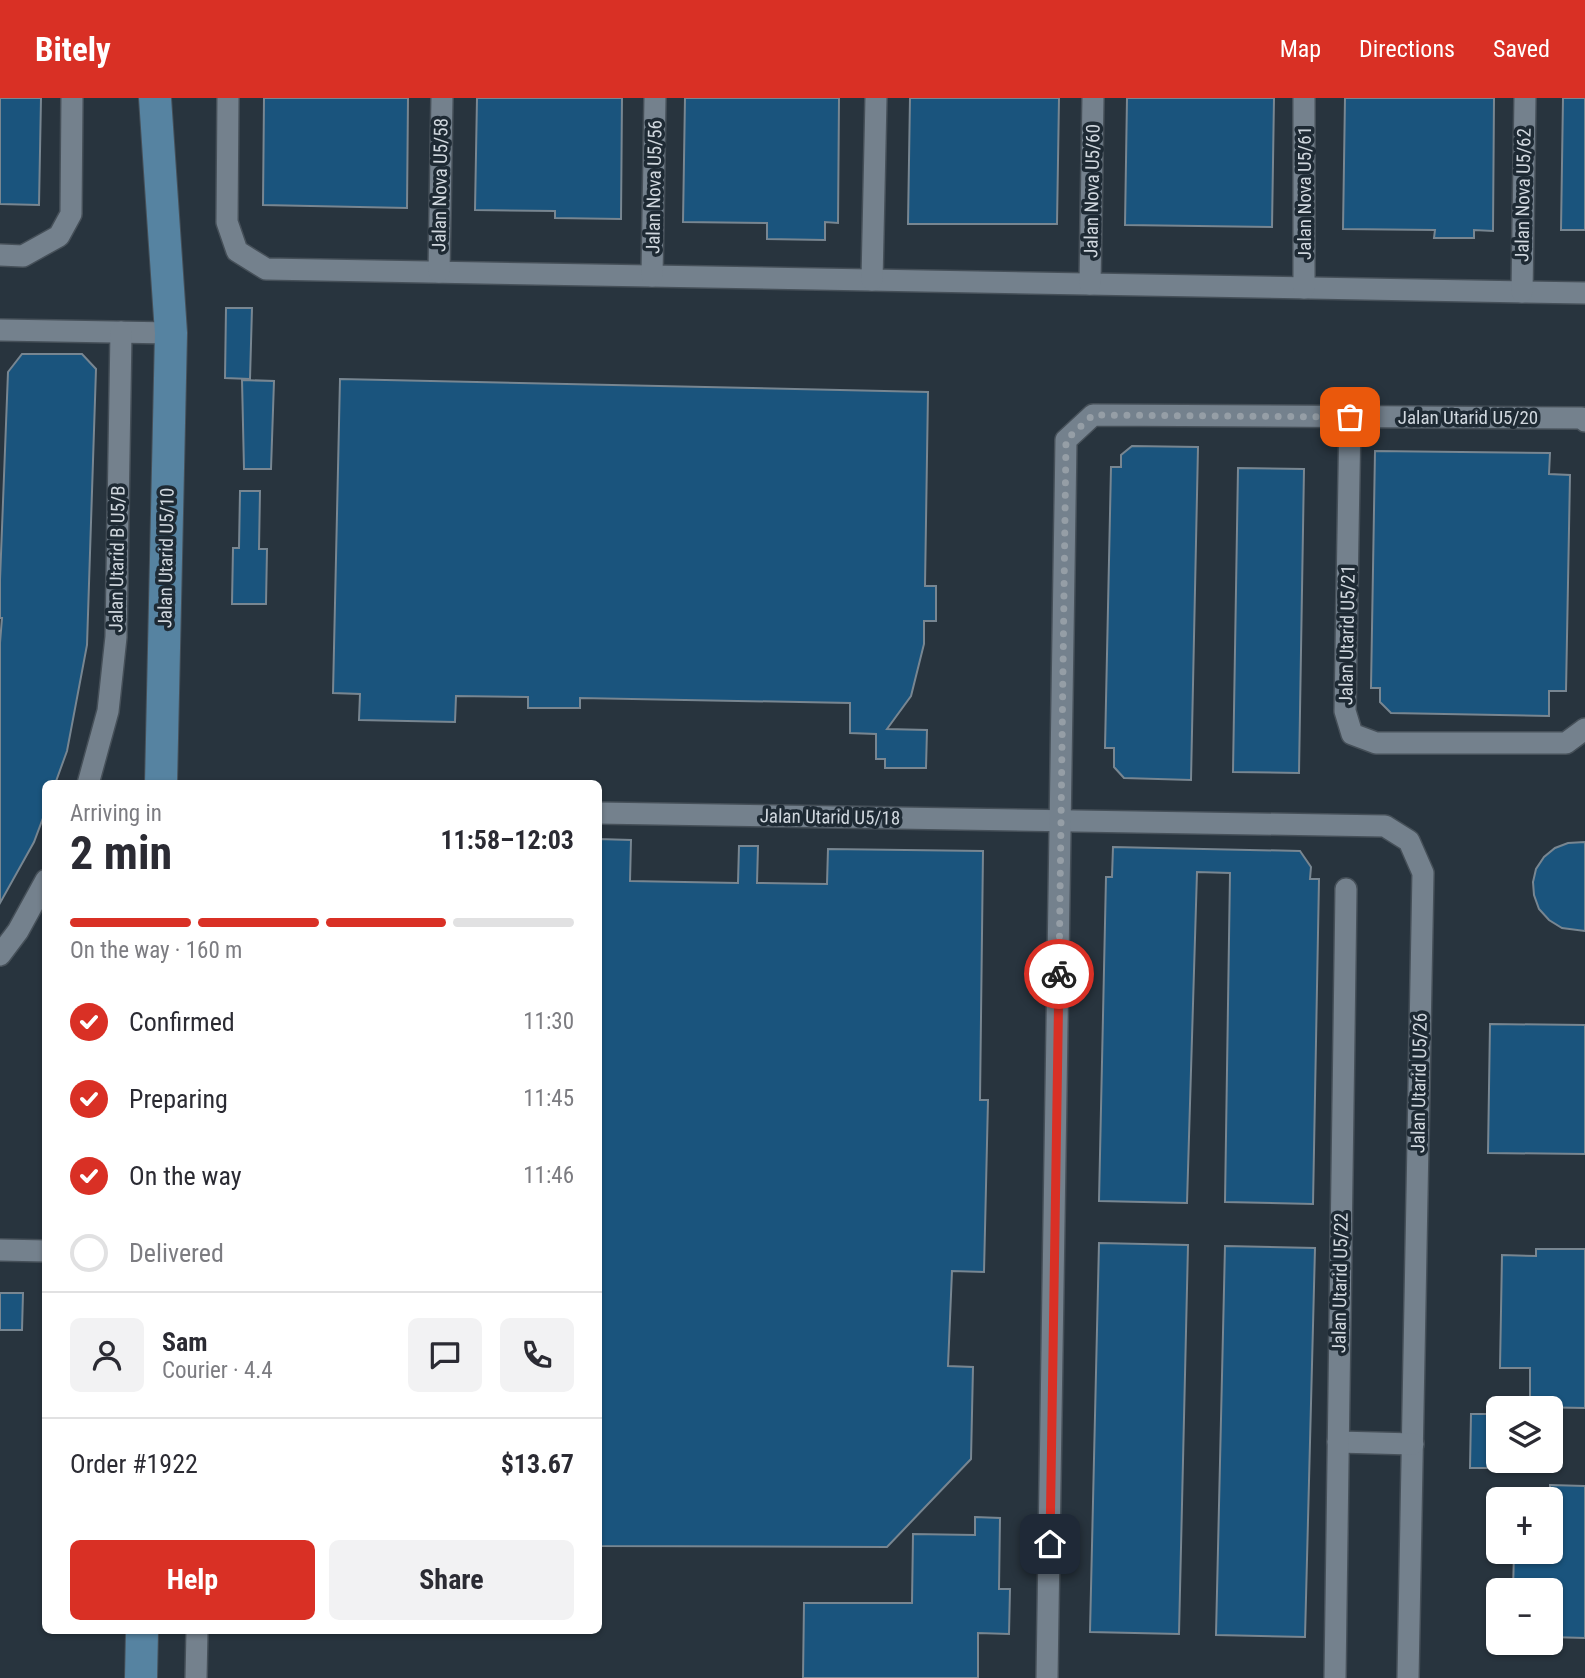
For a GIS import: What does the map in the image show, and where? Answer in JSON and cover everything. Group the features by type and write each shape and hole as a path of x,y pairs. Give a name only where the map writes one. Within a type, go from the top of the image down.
{"street":[{"path":"0,255 23,256 59,236 71,214 72,98"},
{"name":"Jalan Utarid U5/10","path":"155,98 171,333 161,780"},
{"path":"229,98 227,222 237,251 266,269 1585,293"},
{"name":"Jalan Nova U5/58","path":"439,272 442,98"},
{"name":"Jalan Nova U5/56","path":"652,276 655,98"},
{"path":"872,280 876,98"},
{"name":"Jalan Nova U5/60","path":"1090,284 1094,98"},
{"name":"Jalan Nova U5/61","path":"1304,98 1304,288"},
{"name":"Jalan Nova U5/62","path":"1522,292 1525,98"},
{"path":"0,330 171,333"},
{"name":"Jalan Utarid B U5/B","path":"89,780 108,711 116,638 121,332"},
{"name":"Jalan Utarid U5/20","path":"1062,821 1066,440 1093,415 1581,418 1585,421"},
{"name":"Jalan Utarid U5/21","path":"1350,417 1345,711 1352,734 1376,743 1566,743 1585,729"},
{"name":"Jalan Utarid U5/18","path":"602,813 1062,821"},
{"path":"1047,1678 1062,821"},
{"name":"Jalan Utarid U5/26","path":"1062,821 1385,827 1409,841 1423,873 1409,1678"},
{"path":"0,955 18,931 42,887"},
{"name":"Jalan Utarid U5/22","path":"1335,1678 1346,889"},
{"path":"0,1250 42,1251"},
{"path":"1338,1442 1413,1444"},
{"path":"141,1678 142,1634"},
{"path":"196,1678 197,1634"}],"building":[{"path":"0,98 41,98 39,205 0,204"},
{"path":"264,98 408,98 407,208 263,205"},
{"path":"477,98 622,98 621,219 555,218 555,211 475,210"},
{"path":"685,98 839,98 838,223 825,222 825,240 767,239 767,223 683,222"},
{"path":"910,98 1059,98 1057,224 908,224"},
{"path":"1127,98 1274,98 1272,227 1125,225"},
{"path":"1345,98 1494,98 1493,231 1474,230 1474,238 1434,238 1435,230 1343,229"},
{"path":"1563,98 1585,98 1585,230 1561,230"},
{"path":"226,308 252,308 250,379 225,378"},
{"path":"22,354 82,354 96,369 87,645 67,751 56,780 42,780 42,821 34,842 0,903 0,580 8,372"},
{"path":"340,379 928,392 925,586 936,586 936,621 924,621 924,644 911,696 887,729 927,730 926,768 885,768 885,759 876,759 876,734 850,733 850,703 580,698 580,708 528,708 528,697 456,696 455,722 359,720 360,694 333,693"},
{"path":"242,380 274,381 271,469 244,469"},
{"path":"1132,446 1198,447 1191,780 1124,778 1114,767 1114,748 1105,748 1111,467 1121,467 1121,455"},
{"path":"1375,451 1550,453 1549,474 1570,475 1566,691 1549,691 1549,716 1391,713 1380,702 1380,688 1371,688"},
{"path":"1238,468 1304,469 1299,773 1233,772"},
{"path":"240,491 260,491 259,549 267,549 266,604 232,604 233,548 239,548"},
{"path":"602,839 631,840 630,881 738,883 739,846 758,846 757,883 827,884 828,849 983,851 980,1100 988,1100 984,1272 952,1271 948,1366 973,1367 971,1459 887,1547 602,1546"},
{"path":"1585,842 1585,931 1562,928 1549,920 1539,909 1533,882 1536,869 1544,857 1555,848 1568,843"},
{"path":"1113,847 1300,851 1311,867 1310,879 1319,879 1313,1204 1225,1202 1230,873 1197,872 1187,1203 1099,1201 1106,877 1112,877"},
{"path":"1490,1024 1585,1025 1585,1154 1488,1153"},
{"path":"1099,1243 1188,1245 1179,1634 1090,1632"},
{"path":"1225,1246 1315,1248 1305,1637 1216,1635"},
{"path":"1536,1249 1585,1249 1585,1408 1563,1408 1563,1396 1530,1396 1530,1368 1500,1368 1502,1255 1536,1256"},
{"path":"0,1293 23,1293 22,1330 0,1330"},
{"path":"1471,1414 1486,1414 1486,1468 1470,1468"},
{"path":"1585,1486 1585,1638 1563,1637 1563,1578 1513,1578 1514,1564 1563,1564 1563,1487 1550,1487"},
{"path":"975,1517 1000,1518 999,1589 1010,1589 1009,1634 978,1633 978,1678 803,1678 804,1603 912,1603 913,1534 975,1535"}],"way so far":[{"path":"1059,974 1066,440 1093,415 1350,417"}],"route":[{"path":"1050,1544 1059,974"}]}
